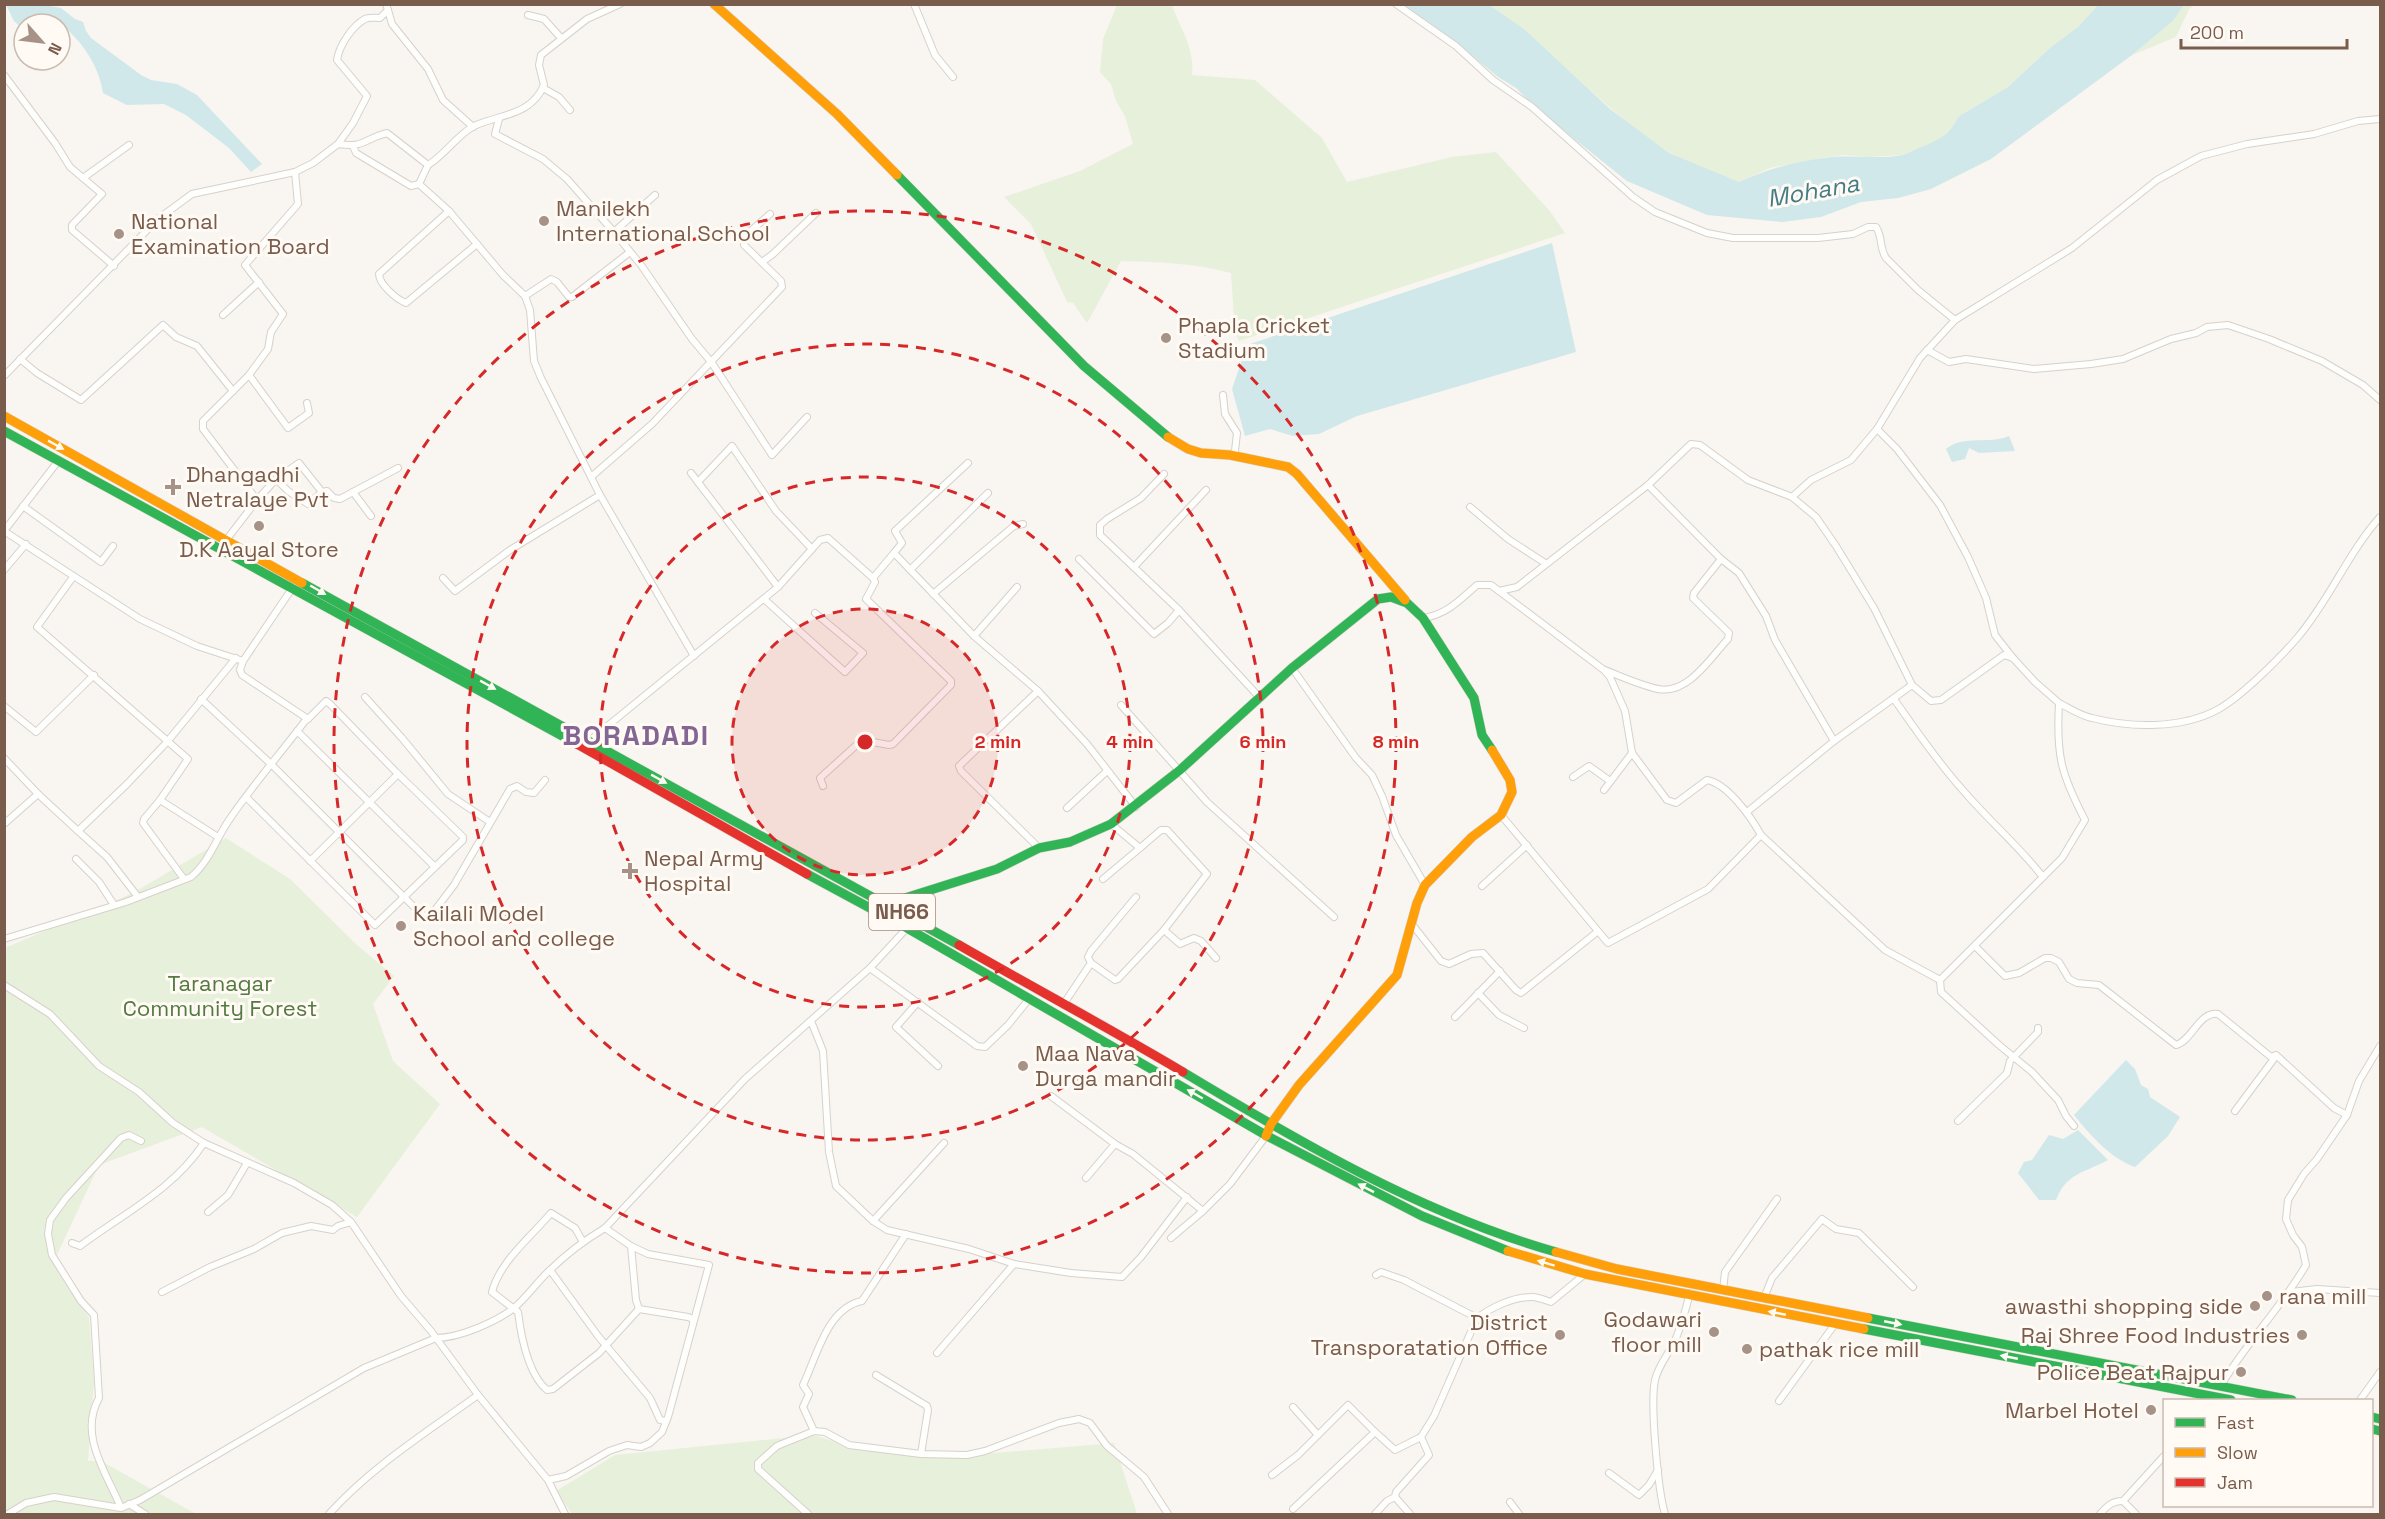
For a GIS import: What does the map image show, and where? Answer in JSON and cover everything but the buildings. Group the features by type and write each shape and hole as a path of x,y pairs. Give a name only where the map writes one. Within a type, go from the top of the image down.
{"main road":[{"path":"714,4 837,114 1084,366 1131,407 1175,442 1188,449 1201,453 1230,454 1288,467 1297,474 1407,603 1423,618 1474,698 1482,735 1511,784 1510,796 1501,814 1473,837 1425,885 1411,923 1397,975 1299,1085 1270,1124 1266,1136"},
{"name":"NH66","path":"4,416 589,741 917,920 1063,1005 1106,1026 1270,1124 1408,1197 1504,1237 1600,1265 2283,1399"},
{"name":"NH66","path":"4,431 582,747 865,907 907,928 1266,1136 1422,1216 1500,1249 1585,1274 2215,1399"},
{"path":"886,904 997,869 1039,848 1070,842 1112,824 1180,770 1292,668 1378,599 1392,597 1407,603"}],"street":[{"path":"419,184 428,165 438,159 473,127 499,119 534,101 543,88 543,75 539,65 542,55 586,19 620,4"},
{"path":"914,4 935,55 953,77"},
{"path":"1396,4 1456,46 1492,80 1532,107 1633,197 1655,212 1707,233 1732,238 1818,238 1853,234 1868,227 1876,227 1880,234 1882,252 1886,258 1918,290 1955,320"},
{"path":"387,7 392,24 428,69 443,100 473,127"},
{"path":"4,376 158,219 192,194 295,172 313,163 338,144 353,123 367,96 337,60 338,50 357,25 367,18 380,18 387,7"},
{"path":"528,15 544,19 561,38"},
{"path":"4,75 55,143 70,167 102,194 72,225 72,230 114,266"},
{"path":"543,88 558,97 570,110"},
{"path":"499,119 495,134 543,159 567,179 614,232 712,363 772,455 807,417"},
{"path":"1792,497 1810,480 1851,460 1877,429 1914,367 1955,320 2072,248 2157,180 2201,156 2247,144 2314,134 2358,121 2380,119"},
{"path":"338,144 353,146 363,144 376,136 387,133 428,165"},
{"path":"83,178 129,145"},
{"path":"353,146 356,153 411,186 419,184"},
{"path":"257,500 203,429 203,421 249,375 268,349 272,332 284,313 245,265 298,204 295,172"},
{"path":"419,184 449,211 525,297 530,310 534,361 600,495 694,656"},
{"path":"614,232 655,195"},
{"path":"449,211 379,274 380,281 402,302 406,303 477,244"},
{"path":"762,262 816,213"},
{"path":"591,477 652,424 782,287 781,281 744,245 744,237 770,214"},
{"path":"525,297 551,279 557,282 568,297 572,297 630,252"},
{"path":"223,315 259,282"},
{"path":"20,359 37,373 81,400 163,325 176,337 197,346 233,391"},
{"path":"1927,350 1949,362 1966,359 2034,369 2122,359 2132,353 2158,346 2170,339 2196,333 2207,327 2228,326 2270,339 2322,361 2363,385 2380,400"},
{"path":"249,375 288,428 309,412 307,403"},
{"path":"1222,395 1225,414 1237,433 1235,451 1230,454"},
{"path":"1877,429 1897,449 1940,505 1982,588 1995,635 2035,682 2059,703 2091,718 2139,725 2178,723 2217,710 2258,678 2299,636 2361,538 2380,517"},
{"path":"1498,591 1517,587 1648,485 1691,444 1700,444 1748,480 1792,497 1816,517 1874,608 1912,685 1931,701 1941,700 2004,655 2013,658"},
{"path":"698,482 732,446 777,511 812,549"},
{"path":"59,460 4,531 140,619 197,646 240,660"},
{"path":"227,539 276,479 298,463 322,492"},
{"path":"873,578 902,543 895,531 968,463"},
{"path":"276,479 288,491 308,504 322,492 327,491 338,500 399,468"},
{"path":"691,473 778,587"},
{"path":"1164,474 1141,498 1100,525 1100,535 1179,610 1260,698"},
{"path":"1648,485 1721,559 1739,573 1766,616 1775,640 1834,741"},
{"path":"1134,567 1206,490"},
{"path":"353,492 371,516"},
{"path":"910,570 988,493"},
{"path":"443,578 455,591 510,550 600,495"},
{"path":"23,506 101,562 113,546"},
{"path":"1470,507 1508,539 1545,563"},
{"path":"933,594 1014,526 1023,524"},
{"path":"589,741 764,599 778,587 820,540 828,538 873,578 875,582 866,599 951,681 951,685 893,744 862,740 820,778 823,786"},
{"path":"4,570 26,544"},
{"path":"894,553 974,636 1038,691 1087,744 1136,807"},
{"path":"1078,559 1154,634 1179,610"},
{"path":"1604,670 1660,690 1683,684 1692,678 1728,639 1729,633 1693,598 1694,593 1721,559"},
{"path":"73,577 37,627 188,759 144,819 145,827 184,879"},
{"path":"78,831 167,742 201,699 240,660 297,579"},
{"path":"1423,618 1437,616 1451,608 1477,585 1491,585 1604,670 1610,677 1625,711 1632,753 1667,800 1676,804 1707,780 1714,781 1747,812 1761,835 1885,950 1940,980"},
{"path":"974,636 1017,587"},
{"path":"764,599 844,672 863,653 815,613"},
{"path":"240,660 241,674 308,719"},
{"path":"1292,668 1356,758 1372,775 1396,836 1425,885"},
{"path":"4,706 36,732 94,675"},
{"path":"1747,812 1834,741 1912,685"},
{"path":"1038,691 959,766 961,771 1039,848"},
{"path":"365,697 456,802 490,822"},
{"path":"201,699 272,765 421,914 429,918 454,885 510,789 517,786 526,792 534,793 545,780"},
{"path":"1894,699 1929,749 1962,790 2026,856 2043,877"},
{"path":"4,939 114,905 191,877 210,854 218,837 246,797 297,731 326,701 463,837 463,840 377,924 372,924 246,797"},
{"path":"1940,980 2062,858 2085,820 2069,789 2060,764 2057,733 2059,703"},
{"path":"1121,705 1208,802 1334,916"},
{"path":"297,731 435,867"},
{"path":"1604,790 1632,753"},
{"path":"4,758 38,794 107,857 138,897"},
{"path":"1573,777 1589,766 1610,781"},
{"path":"1067,808 1107,771"},
{"path":"310,861 368,801 398,774"},
{"path":"4,824 38,794"},
{"path":"160,800 218,837"},
{"path":"4,812 11,818"},
{"path":"1501,814 1608,943 1708,889 1761,835"},
{"path":"1112,824 1140,848"},
{"path":"1103,879 1164,829 1207,873 1164,930 1118,980 1115,980 1091,963 1088,957 1136,897"},
{"path":"1482,886 1527,845"},
{"path":"76,859 99,882 114,905"},
{"path":"1411,923 1441,961 1449,964 1471,954 1482,953 1521,993 1598,932"},
{"path":"8,1515 26,1503 54,1497 121,1508 140,1500 364,1368 436,1338 446,1338 480,1327 514,1307 550,1270 583,1242 605,1228 745,1079 777,1048 870,968 907,928"},
{"path":"1164,930 1180,944 1196,938 1216,958"},
{"path":"1975,946 2005,976 2019,973 2045,958 2051,958 2059,962 2069,979 2077,983 2100,985 2110,991 2176,1045 2182,1043 2205,1017 2213,1013 2218,1014 2271,1057 2276,1055"},
{"path":"1063,1005 1091,963"},
{"path":"870,968 977,1046 985,1047 1008,1025 1029,999"},
{"path":"1455,1017 1500,971"},
{"path":"1940,980 1941,992 1999,1046 2016,1057 2058,1100 2074,1126"},
{"path":"4,986 50,1014 99,1066 128,1084 173,1124 204,1143 294,1183 332,1205 351,1222 401,1296 548,1480 565,1515"},
{"path":"1478,993 1499,1015 1524,1028"},
{"path":"918,1002 896,1027 938,1066"},
{"path":"811,1021 823,1051 829,1152 836,1186 873,1221 887,1230 969,1249 1014,1263 1071,1273 1122,1277 1141,1257 1187,1197"},
{"path":"1958,1121 2007,1073 2007,1066 2038,1032 2038,1028"},
{"path":"2215,1399 2221,1386 2265,1323 2290,1292 2306,1265 2302,1247 2286,1220 2288,1200 2347,1115 2359,1081 2380,1046"},
{"path":"2235,1111 2276,1055"},
{"path":"2276,1055 2334,1108 2347,1115"},
{"path":"1051,1096 1115,1144 1133,1154 1203,1211"},
{"path":"121,1508 95,1452 90,1432 93,1409 99,1398 94,1315 81,1301 52,1255 48,1234 50,1220 66,1198 121,1138 129,1135 141,1141"},
{"path":"1171,1238 1230,1184 1266,1136"},
{"path":"72,1243 80,1246 154,1196 177,1177 204,1143"},
{"path":"873,1221 944,1143"},
{"path":"1086,1178 1115,1144"},
{"path":"208,1212 228,1195 247,1163"},
{"path":"1723,1290 1725,1272 1777,1198"},
{"path":"583,1242 575,1228 551,1213 507,1262 492,1292 518,1312 534,1371 547,1390 553,1389 588,1363 639,1309"},
{"path":"1764,1298 1772,1278 1822,1219 1836,1228 1859,1233 1913,1287"},
{"path":"162,1292 210,1267 254,1249 282,1233 311,1226 333,1230 351,1222"},
{"path":"548,1480 566,1476 609,1450 627,1445 641,1447 650,1443 662,1432 709,1264 648,1254 631,1246 605,1228"},
{"path":"814,1431 803,1407 809,1394 803,1385 832,1320 852,1303 862,1301 906,1234"},
{"path":"631,1246 636,1300 639,1309"},
{"path":"937,1353 1014,1263"},
{"path":"550,1270 605,1345 650,1398 660,1420 666,1421"},
{"path":"1376,1275 1381,1272 1404,1280 1477,1318"},
{"path":"1272,1475 1298,1455 1348,1405 1395,1450 1421,1437 1434,1416 1477,1318 1486,1311 1520,1299 1534,1296 1551,1302 1585,1274"},
{"path":"1665,1515 1654,1409 1655,1380 1662,1360 1676,1340 1692,1284"},
{"path":"2290,1292 2317,1289 2380,1293"},
{"path":"639,1309 688,1317 693,1319 693,1323"},
{"path":"1779,1401 1835,1324"},
{"path":"2361,1399 2380,1372"},
{"path":"876,1375 927,1406 921,1454"},
{"path":"329,1515 342,1500 400,1452 478,1395"},
{"path":"1293,1407 1318,1435"},
{"path":"808,1515 758,1469 758,1463 777,1446 814,1431 825,1432 849,1445 921,1454 967,1455 985,1451 1059,1423 1079,1419 1090,1423 1107,1446 1144,1477 1168,1515"},
{"path":"1293,1509 1375,1432"},
{"path":"1375,1515 1387,1501 1395,1497 1396,1492 1429,1455 1421,1437"},
{"path":"2123,1501 2163,1457"},
{"path":"1609,1473 1639,1495 1649,1485 1659,1469"},
{"path":"1395,1497 1410,1515"},
{"path":"2100,1515 2107,1506 2116,1501 2123,1501 2136,1515"},
{"path":"1510,1502 1519,1515"},
{"path":"129,1504 146,1515"}],"green space":[{"path":"1117,5 1172,5 1189,47 1192,75 1255,80 1322,138 1347,182 1452,157 1496,152 1549,210 1565,233 1239,341 1235,333 1231,273 1190,265 1121,261 1087,323 1073,303 1067,302 1031,224 1004,197 1080,171 1133,144 1125,116 1116,101 1111,84 1100,72 1103,39"},
{"path":"1489,5 2098,5 2078,27 2051,47 2008,87 1959,117 1955,125 1938,141 1904,155 1867,157 1844,155 1770,168 1739,182 1683,160 1667,151 1621,117 1534,40"},
{"path":"2184,5 2194,5 2189,9 2176,37 2132,55 2173,21"},
{"name":"Taranagar Community Forest","path":"226,838 290,879 357,945 394,976 373,1004 393,1061 440,1104 357,1217 202,1127 99,1165 56,1257 66,1282 89,1318 94,1381 88,1461 101,1461 196,1514 5,1514 5,948 133,893"},
{"path":"817,1436 863,1451 970,1455 1114,1443 1137,1514 572,1514 556,1491 615,1455"}],"water":[{"path":"39,4 61,8 66,12 12,12 12,17 6,5"},
{"name":"Mohana","path":"1400,5 1489,5 1524,29 1610,109 1669,153 1739,182 1760,173 1813,160 1906,154 1940,138 1949,131 1958,117 2008,87 2051,47 2078,27 2098,5 2184,5 2173,21 2132,55 1991,159 1931,189 1898,198 1861,202 1821,217 1782,222 1707,215 1627,181 1538,110 1516,88 1498,77 1462,47"},
{"path":"72,17 83,22 91,38 141,75 151,80 177,84 197,95 262,164 251,172 229,148 186,115 164,104 127,105 103,93 93,62 74,36"},
{"path":"1552,243 1576,352 1357,416 1319,434 1293,436 1270,429 1245,436 1232,389 1247,345"},
{"path":"2009,436 2015,451 1979,453 1969,448 1965,459 1952,462 1946,449 1961,442 2001,439"},
{"path":"2126,1060 2135,1069 2141,1085 2148,1089 2150,1097 2180,1117 2168,1136 2135,1167 2109,1152 2074,1115"},
{"path":"2078,1130 2108,1160 2071,1178 2056,1200 2039,1200 2018,1173 2024,1162 2032,1160 2049,1135 2063,1139"}],"traffic: fast":[{"path":"897,175 1084,366 1168,437"},
{"path":"4,431 577,744"},
{"path":"302,583 959,945"},
{"path":"886,904 997,869 1039,848 1070,842 1111,824 1180,770 1292,668 1378,599 1391,597 1407,603 1423,618 1474,698 1482,735 1492,750"},
{"path":"807,874 907,928 1269,1137 1422,1216 1508,1251"},
{"path":"1183,1072 1272,1125 1410,1197 1458,1218 1556,1252"},
{"path":"1868,1318 2287,1399"},
{"path":"1864,1329 2226,1399"},
{"path":"2373,1417 2380,1419"},
{"path":"2373,1429 2380,1431"}],"traffic: slow":[{"path":"714,4 837,114 897,175"},
{"path":"4,416 302,583"},
{"path":"1168,437 1188,449 1201,453 1230,455 1288,467 1297,474 1405,600"},
{"path":"1266,1136 1271,1124 1299,1085 1397,975 1417,903 1425,885 1472,837 1501,815 1512,792 1510,780 1492,750"},
{"path":"1508,1251 1585,1274 1864,1329"},
{"path":"1556,1252 1617,1269 1868,1318"}],"traffic: jam":[{"path":"577,744 807,874"},
{"path":"959,945 1183,1072"}],"place":[{"name":"Manilekh International School","path":"544,221"},
{"name":"National Examination Board","path":"119,234"},
{"name":"Phapla Cricket Stadium","path":"1166,338"},
{"name":"Dhangadhi Netralaye Pvt","path":"173,487"},
{"name":"D.K Aayal Store","path":"259,526"},
{"name":"Nepal Army Hospital","path":"630,871"},
{"name":"Kailali Model School and college","path":"401,926"},
{"name":"Maa Nava Durga mandir","path":"1023,1066"},
{"name":"rana mill","path":"2267,1296"},
{"name":"awasthi shopping side","path":"2255,1306"},
{"name":"Godawari floor mill","path":"1714,1332"},
{"name":"District Transporatation Office","path":"1560,1335"},
{"name":"Raj Shree Food Industries","path":"2302,1335"},
{"name":"pathak rice mill","path":"1747,1349"},
{"name":"Police Beat Rajpur","path":"2241,1372"},
{"name":"Marbel Hotel","path":"2151,1410"}],"district":[{"name":"BORADADI","path":"636,735"}]}
